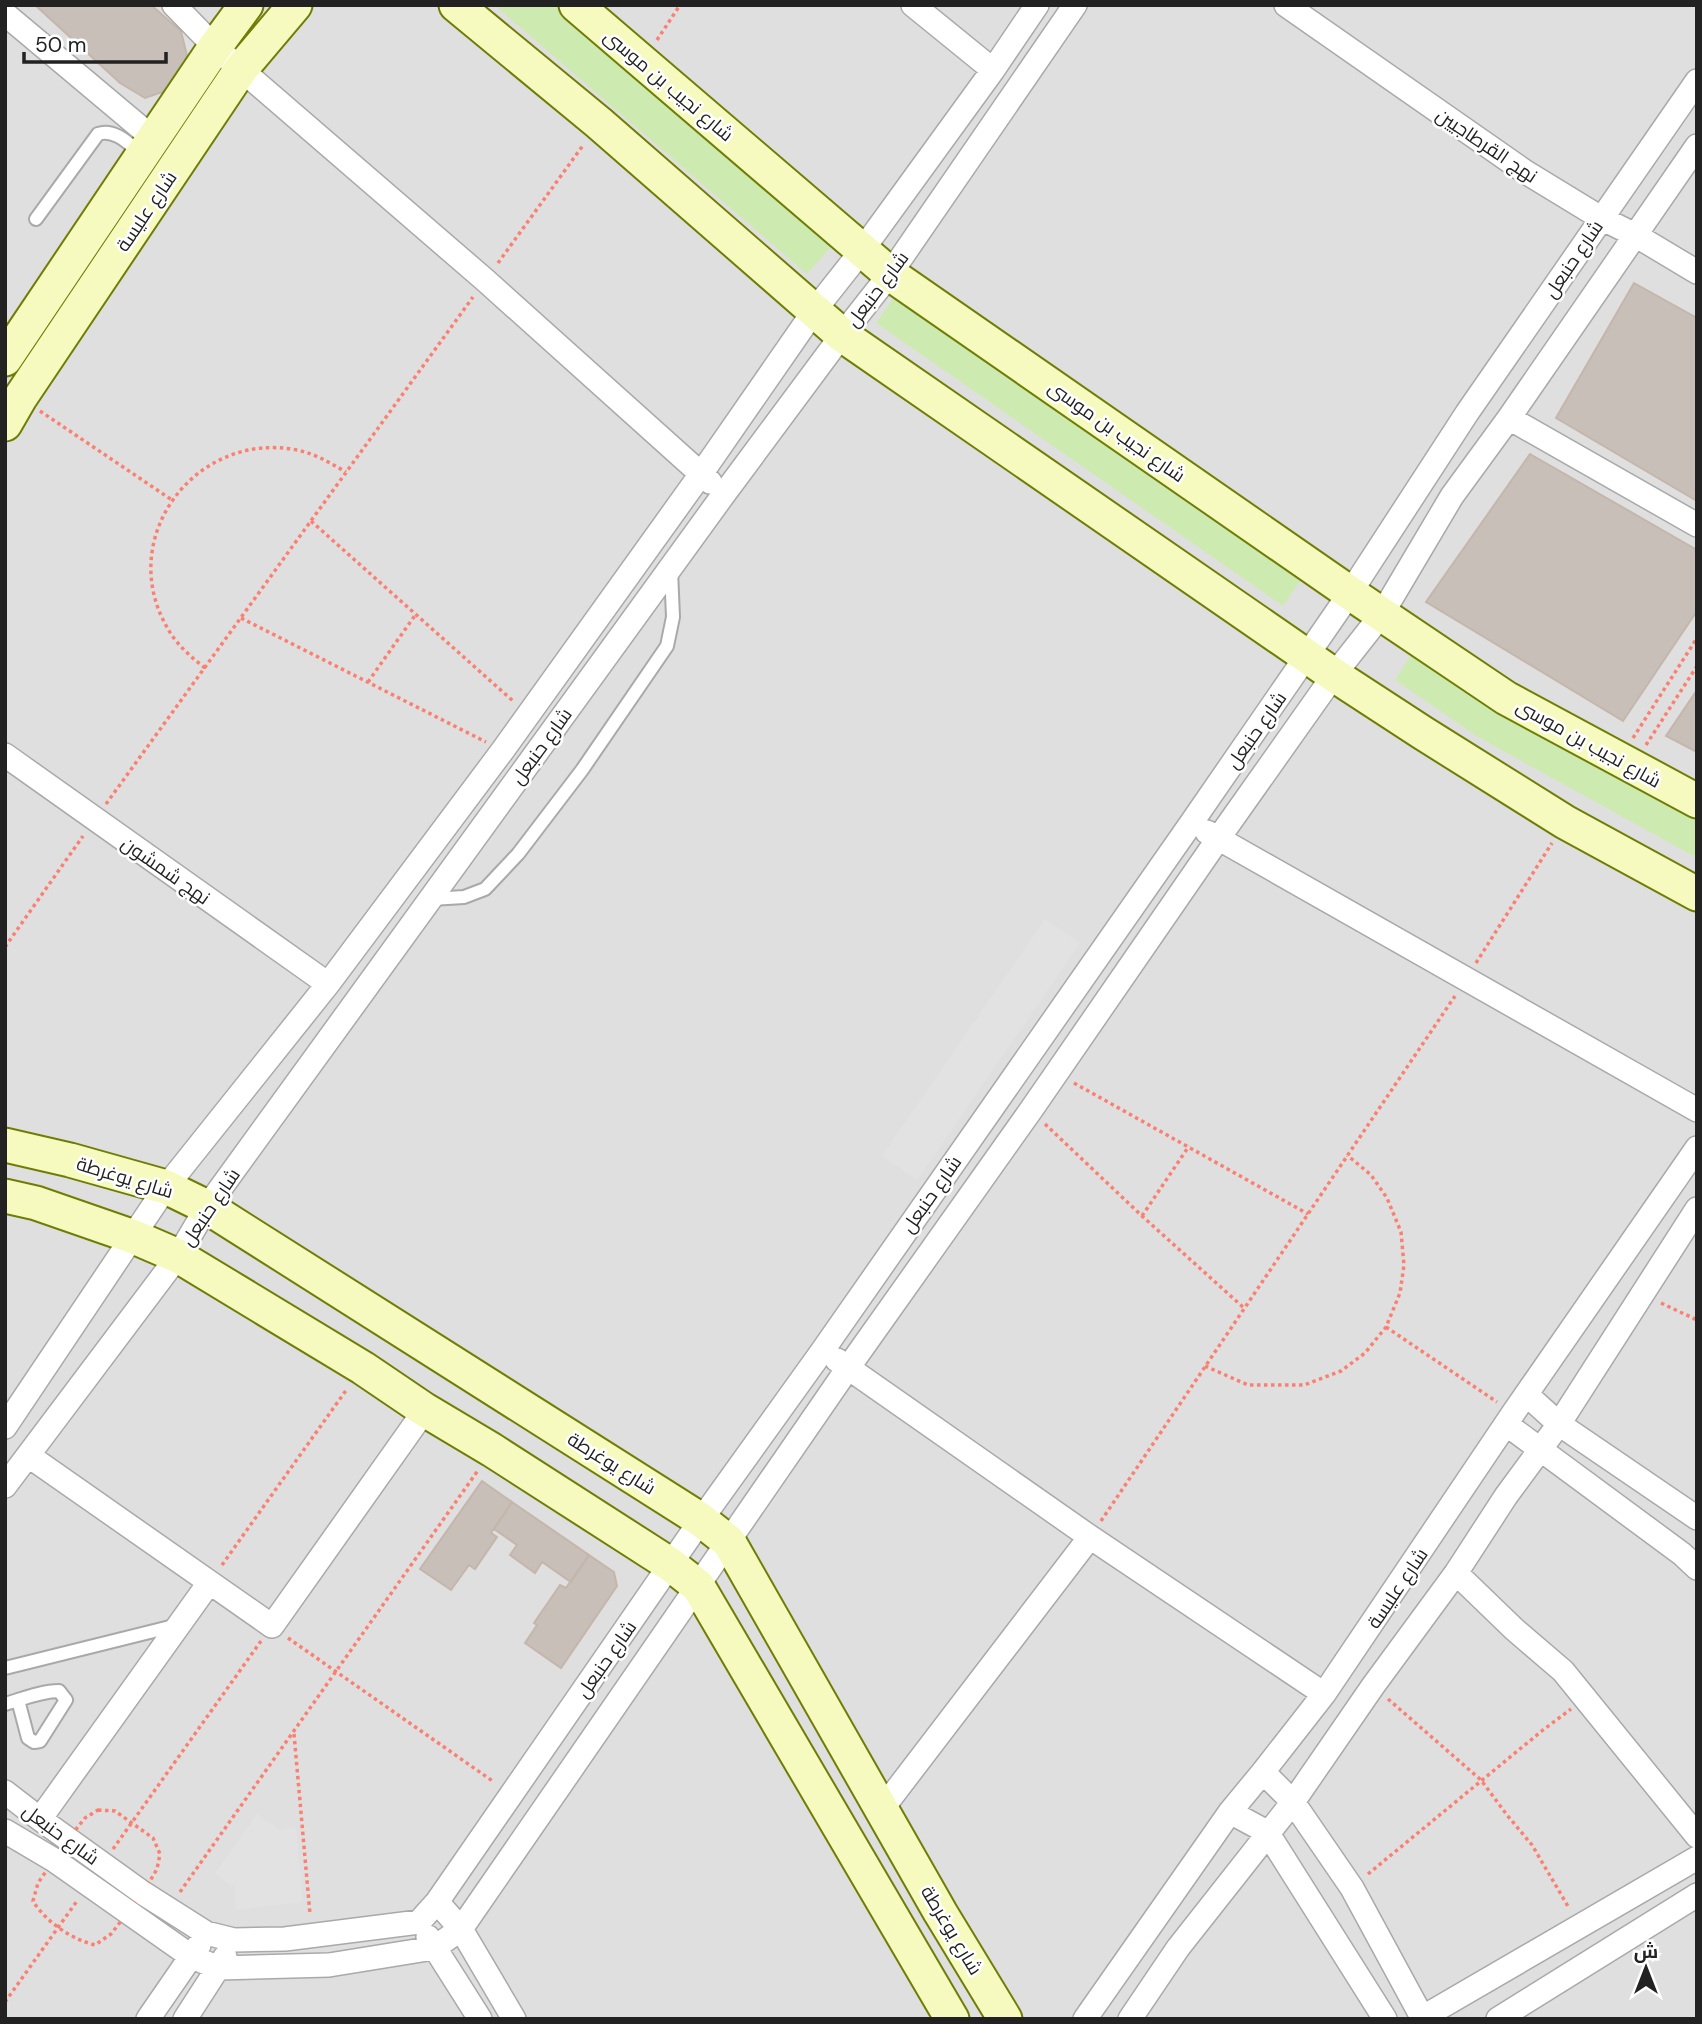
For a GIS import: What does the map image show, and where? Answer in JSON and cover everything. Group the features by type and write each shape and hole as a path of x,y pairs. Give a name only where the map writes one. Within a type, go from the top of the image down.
{"street":[{"path":"174,5 215,47 485,280 724,494"},
{"name":"شارع عليسة","path":"5,359 246,5"},
{"name":"شارع عليسة","path":"12,403 241,69 295,5"},
{"path":"456,5 692,202 842,335 1334,675 1565,822 1697,894"},
{"name":"شارع نجيب بن موسى","path":"576,5 890,274 1506,698 1697,802"},
{"path":"914,5 993,70"},
{"name":"شارع حنبعل","path":"5,1427 166,1187 328,984 503,750 814,312 863,249 1037,5"},
{"name":"شارع حنبعل","path":"5,1486 178,1256 207,1207 724,494 890,274 1075,5"},
{"name":"نهج القرطاجيين","path":"1286,5 1524,171 1697,272"},
{"path":"5,14 149,147"},
{"name":"شارع حنبعل","path":"5,1792 103,1864 206,1933 234,1940 312,1937 419,1922 512,1794 701,1520 1192,822 1350,593 1467,413 1697,81"},
{"name":"شارع حنبعل","path":"5,1830 54,1860 192,1957 219,1968 329,1965 435,1948 461,1929 848,1368 1218,839 1334,675 1382,614 1452,496 1697,146"},
{"path":"1509,418 1697,525"},
{"name":"نهج شمشون","path":"5,755 328,984"},
{"path":"1192,822 1697,1110"},
{"name":"شارع يوغرطة","path":"5,1145 166,1187 207,1207 701,1520 729,1542 1004,2019"},
{"name":"شارع عليسة","path":"1085,2019 1230,1812 1324,1694 1697,1148"},
{"path":"5,1196 36,1203 134,1237 178,1256 363,1368 671,1565 698,1586 952,2019"},
{"name":"شارع عليسة","path":"1130,2019 1178,1948 1293,1802 1456,1573 1506,1496 1559,1424 1697,1209"},
{"path":"823,1350 1090,1537 1324,1694"},
{"path":"29,1456 272,1626 425,1410"},
{"path":"1516,1411 1559,1424 1697,1518"},
{"path":"1516,1411 1540,1450 1682,1554 1697,1568"},
{"path":"882,1810 1090,1537"},
{"path":"1456,1573 1514,1629 1563,1671 1697,1836"},
{"path":"40,1819 209,1583"},
{"path":"1263,1772 1293,1802 1352,1888 1422,2018 1697,1858"},
{"path":"1230,1812 1267,1832 1385,2019"},
{"path":"1498,2019 1697,1895"},
{"path":"436,1902 461,1929 514,2019"},
{"path":"419,1922 480,2019"},
{"path":"148,2019 206,1933"},
{"path":"185,2019 234,1940"}],"lane":[{"path":"36,219 98,134 104,131 114,133 149,147"},
{"path":"430,899 464,897 485,889 519,854 582,770 667,646 673,617 670,568"},
{"path":"5,1668 180,1625"},
{"path":"53,1690 60,1690 66,1700 40,1741 34,1742 28,1738 12,1702 53,1690"}],"path":[{"path":"641,62 680,5"},
{"path":"5,947 599,123"},
{"path":"12,403 172,500"},
{"path":"205,668 186,653 168,629 156,603 151,573 153,544 159,523 172,500 191,478 218,460 243,450 274,447 299,450 323,458 346,472"},
{"path":"311,521 528,714"},
{"path":"368,682 415,614"},
{"path":"241,618 503,750"},
{"path":"1625,764 1697,638"},
{"path":"1625,764 1697,666"},
{"path":"1090,1537 1466,980 1565,822"},
{"path":"1056,1073 1308,1213"},
{"path":"1031,1110 1244,1308"},
{"path":"1142,1216 1189,1146"},
{"path":"1205,1366 1248,1385 1304,1385 1341,1371 1365,1353 1385,1327 1400,1293 1404,1265 1401,1232 1387,1198 1371,1175 1347,1155"},
{"path":"1641,1294 1697,1320"},
{"path":"1385,1327 1516,1411"},
{"path":"209,1583 363,1368"},
{"path":"168,1909 492,1450"},
{"path":"103,1864 272,1626 512,1794"},
{"path":"1373,1686 1481,1780 1532,1845 1580,1927"},
{"path":"1352,1888 1586,1697"},
{"path":"293,1732 312,1937"},
{"path":"5,2002 89,1885"}],"shaded area":[{"path":"5,5 1697,5 1697,2019 5,2019"},
{"path":"1045,919 1080,943 917,1180 882,1156"},
{"path":"257,1814 280,1830 296,1827 303,1902 236,1910 235,1888 215,1874"}],"green space":[{"path":"494,5 564,5 837,240 807,274"},
{"path":"897,293 1304,575 1283,606 876,323"},
{"path":"1413,652 1495,710 1697,817 1697,858 1478,737 1395,680"}],"building":[{"path":"35,5 151,5 181,31 188,60 180,86 145,98 120,83"},
{"path":"1634,283 1697,318 1697,501 1556,418"},
{"path":"1530,454 1697,550 1697,611 1623,721 1426,602"},
{"path":"1697,690 1697,752 1666,736"},
{"path":"482,1481 512,1502 491,1533 497,1537 475,1569 469,1565 451,1590 420,1569"},
{"path":"512,1502 589,1555 571,1582 542,1562 535,1573 510,1555 517,1545 494,1529"},
{"path":"589,1555 614,1572 617,1586 561,1668 525,1643 537,1625 534,1623 560,1585 566,1588"}]}
